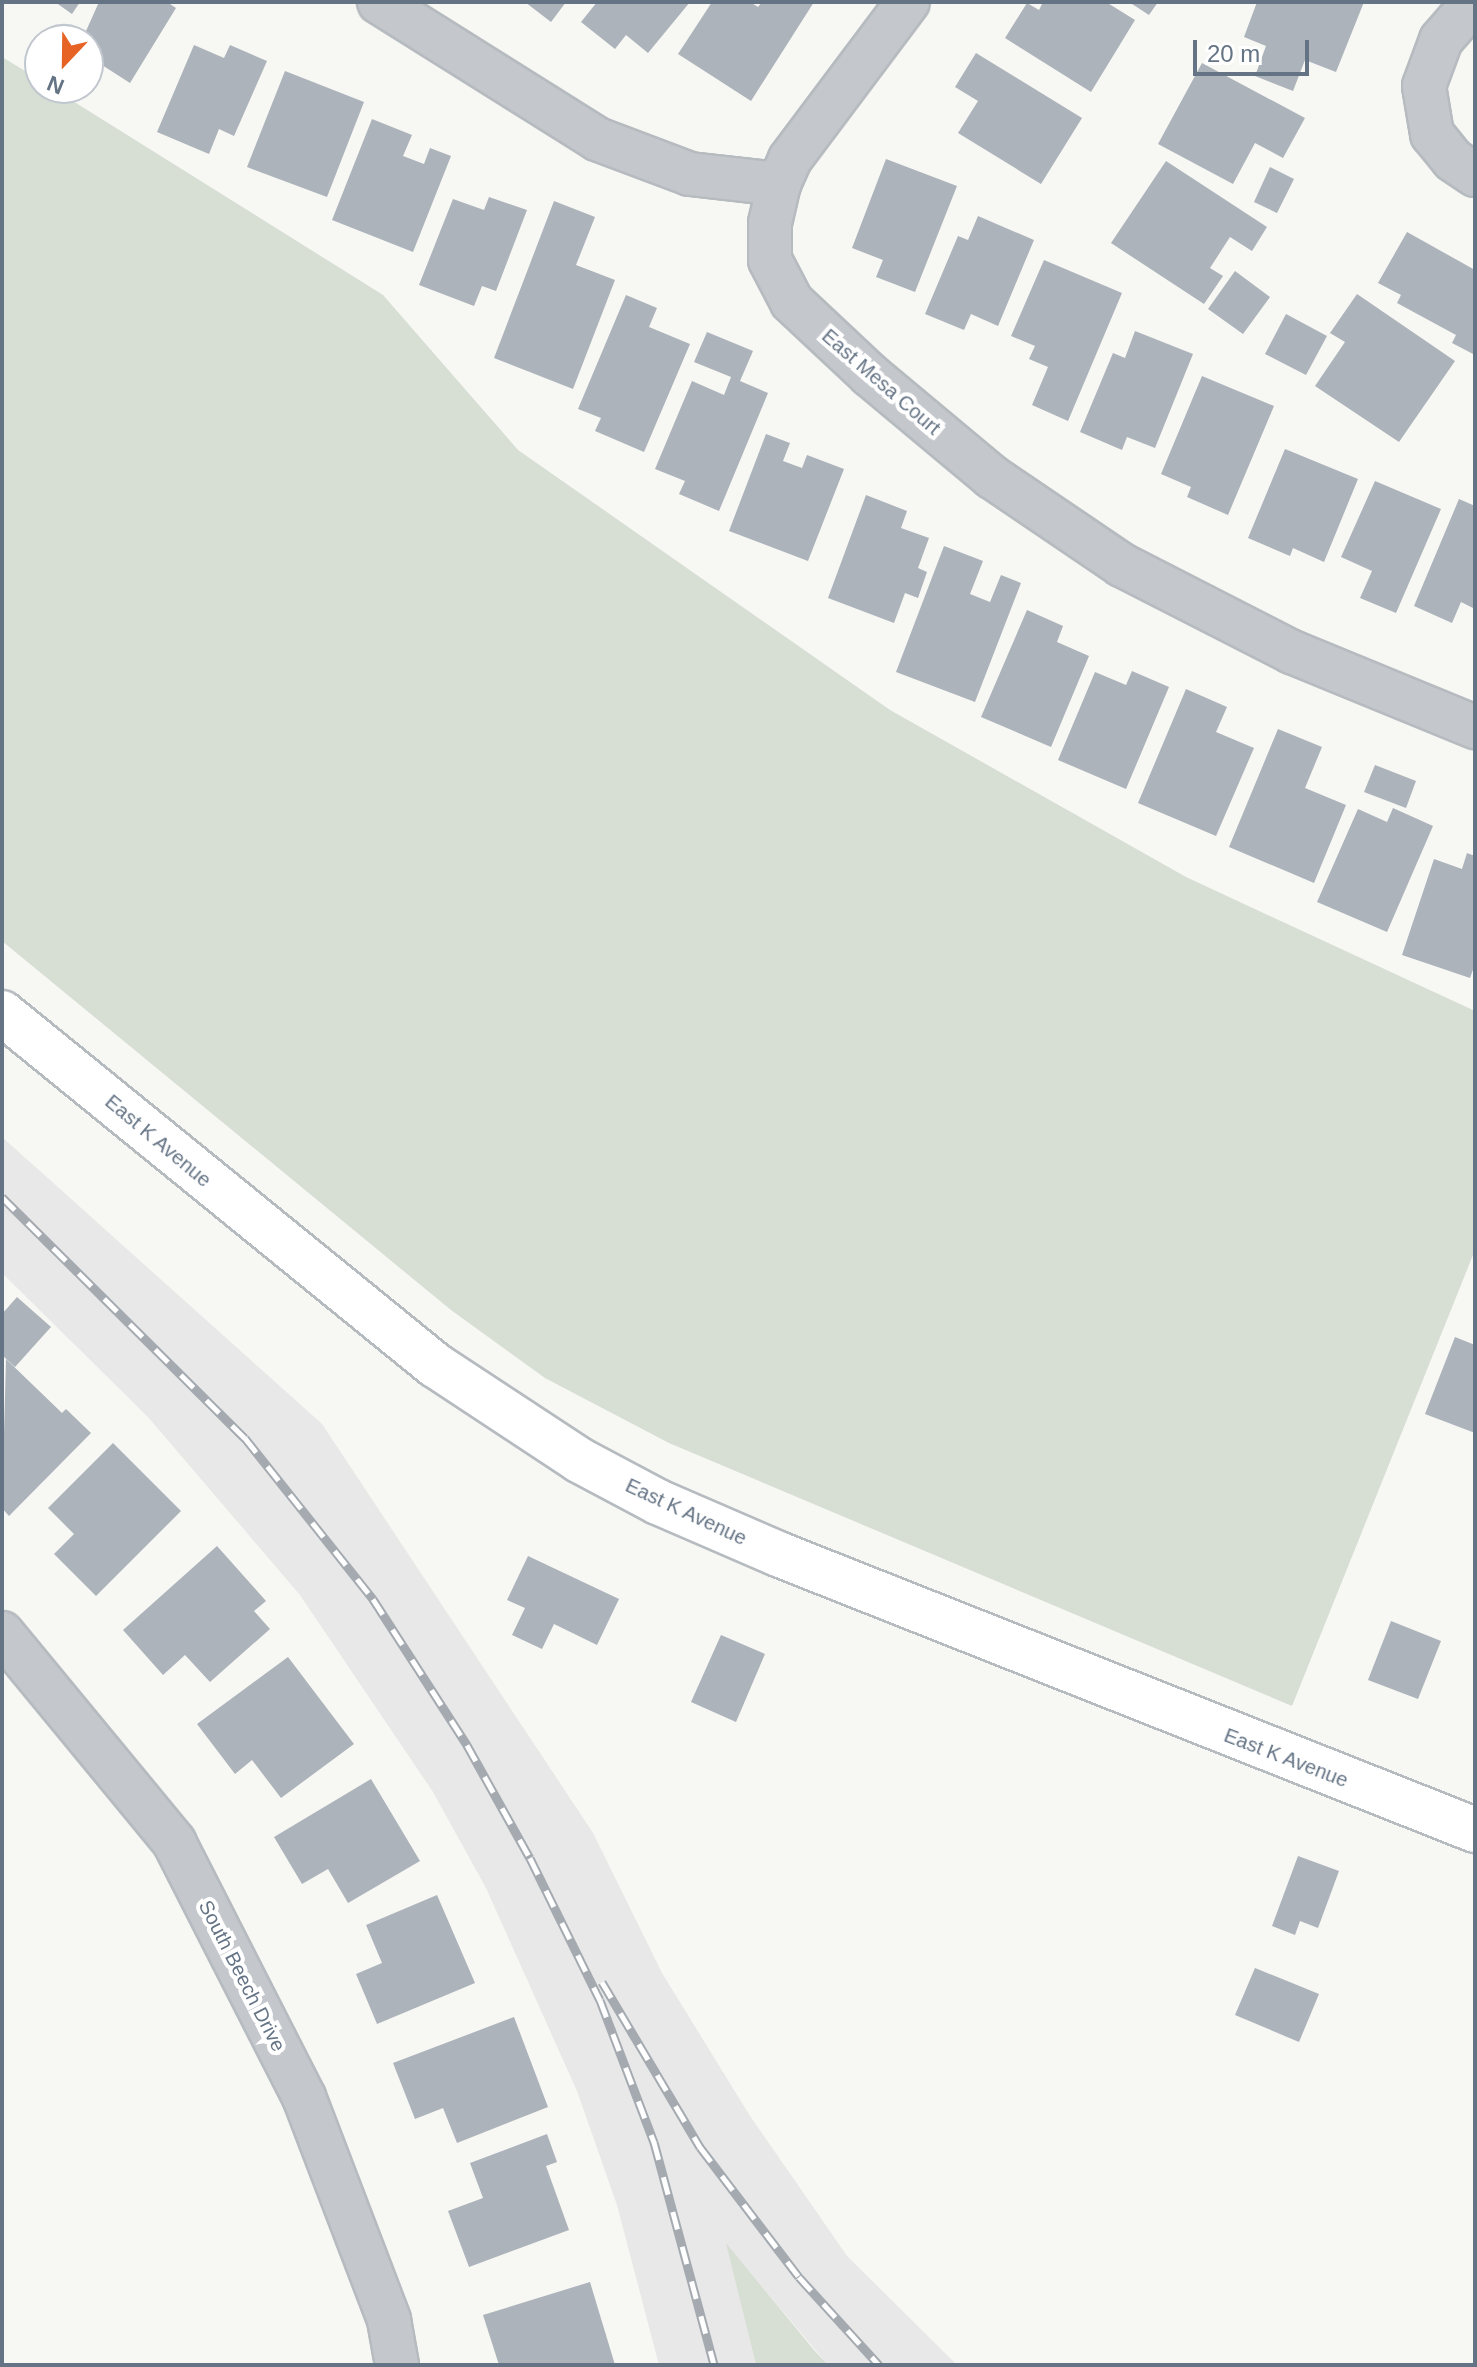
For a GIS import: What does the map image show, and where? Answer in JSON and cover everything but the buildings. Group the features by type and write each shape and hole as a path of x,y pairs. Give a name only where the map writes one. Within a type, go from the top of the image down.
{"street":[{"path":"379,2 597,139 690,174 779,184"},
{"name":"East Mesa Court","path":"908,2 790,159 779,184 770,223 770,260 792,302 870,375 992,477 1122,565 1292,652 1475,727"},
{"path":"1474,2 1441,40 1424,86 1432,134 1453,160 1475,175"},
{"name":"East K Avenue","path":"2,1013 435,1365 579,1460 658,1502 778,1554 1475,1830"},
{"name":"South Beech Drive","path":"2,1633 174,1842 304,2097 389,2320 397,2365"}],"shaded area":[{"path":"2,57 24,70 24,104 78,104 383,295 518,450 890,710 1186,877 1475,1011 1475,1250 1292,1706 669,1443 545,1378 451,1310 2,941"},
{"path":"2,1137 322,1424 593,1833 662,1973 750,2116 847,2256 957,2365 828,2365 727,2245 756,2365 659,2365 617,2205 577,2091 486,1888 433,1792 300,1595 148,1417 2,1273"},
{"path":"726,2243 814,2350 828,2365 756,2365"}],"railway":[{"path":"2,1197 245,1438 373,1599 467,1745 530,1858 600,2000 654,2142 714,2365"},
{"path":"602,1982 700,2147 799,2277 879,2365"}]}
